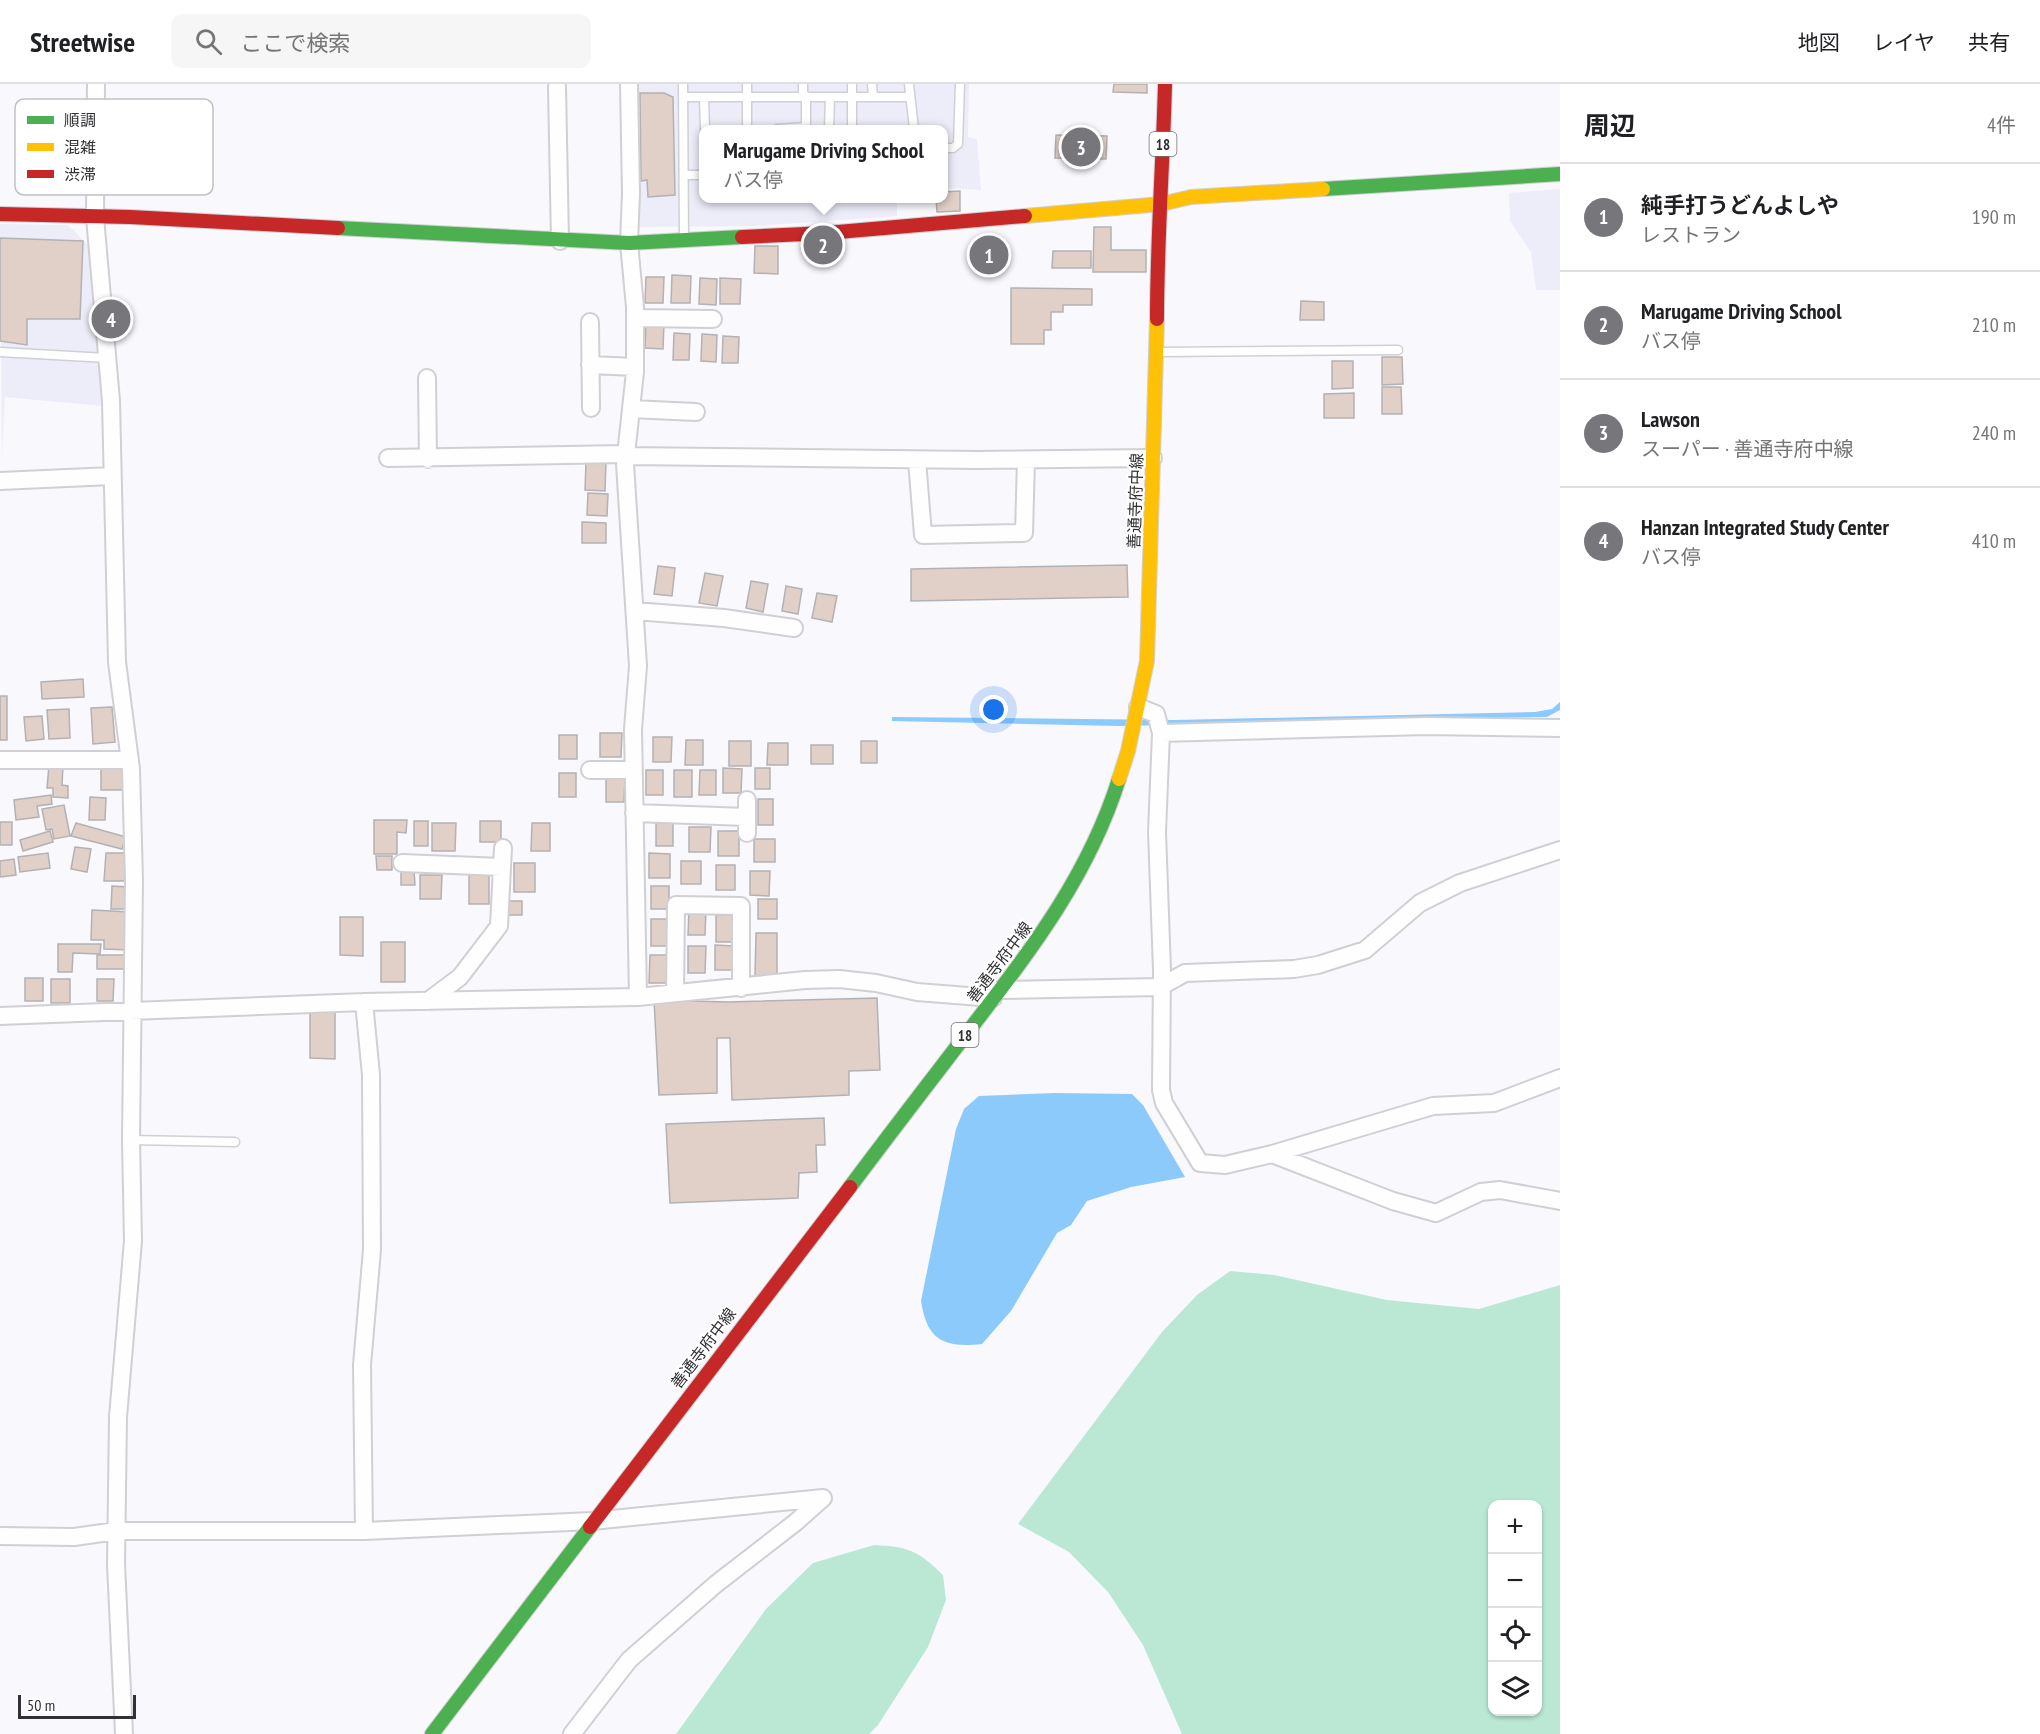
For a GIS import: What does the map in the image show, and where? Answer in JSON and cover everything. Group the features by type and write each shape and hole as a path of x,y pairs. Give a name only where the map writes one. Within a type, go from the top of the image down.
{"main road":[{"name":"善通寺府中線","path":"432,1734 1058,910 1107,817 1128,751 1146,661 1157,352 1157,247 1161,204 1165,84"},
{"path":"0,214 629,243 826,233 1161,204 1203,196 1560,174"}],"street":[{"path":"96,84 96,99"},
{"path":"629,84 631,193 629,243 635,318 635,367 626,455 638,666 633,729 638,997"},
{"path":"557,87 560,241"},
{"path":"95,195 107,358 117,662 130,760 134,880 130,1140 133,1240 118,1417 116,1531 124,1734"},
{"path":"635,318 713,319"},
{"path":"590,322 591,408"},
{"path":"591,365 635,367"},
{"path":"427,378 428,459"},
{"path":"631,409 696,412"},
{"path":"388,458 626,455 917,460 1153,458"},
{"path":"917,460 923,535 1024,533 1026,460"},
{"path":"0,481 112,476"},
{"path":"635,611 724,618 794,628"},
{"path":"1138,707 1156,714 1161,733 1156,832 1162,970 1160,987 1161,1089 1164,1103 1200,1163 1225,1165 1272,1154 1433,1106 1494,1103 1560,1078"},
{"path":"1161,733 1426,726 1560,728"},
{"path":"0,760 130,760"},
{"path":"590,770 633,770"},
{"path":"634,813 747,816"},
{"path":"428,1000 459,977 499,926 503,848"},
{"path":"0,1016 428,1000 638,997 805,980 839,979 876,983 917,992 996,994 1160,987 1185,973 1294,969 1318,965 1365,950 1420,903 1460,883 1560,850"},
{"path":"402,863 502,867"},
{"path":"675,993 676,905 741,906 741,988"},
{"path":"364,1002 371,1075 372,1227 362,1365 364,1531"},
{"path":"1272,1154 1393,1201 1436,1213 1481,1192 1500,1190 1560,1201"},
{"path":"0,1536 74,1537 116,1531 364,1531 592,1521 823,1498 716,1584 629,1660 572,1734"}],"lane":[{"path":"683,84 684,239"},
{"path":"747,84 747,125"},
{"path":"803,84 806,125"},
{"path":"852,84 852,125"},
{"path":"873,84 873,97"},
{"path":"909,84 914,125"},
{"path":"948,148 958,144 960,84"},
{"path":"683,97 910,97"},
{"path":"704,97 705,125"},
{"path":"829,125 830,97"},
{"path":"684,175 699,175"},
{"path":"1157,352 1398,350"},
{"path":"0,352 107,358"},
{"path":"130,1140 235,1142"}],"shaded area":[{"path":"633,84 969,84 968,137 977,139 981,190 948,188 948,125 699,125 699,203 897,203 897,216 753,226 636,227"},
{"path":"1560,189 1560,290 1536,290 1531,252 1510,221 1509,193"},
{"path":"0,224 68,225 88,245 102,406 5,397 2,457"}],"green space":[{"path":"1230,1271 1274,1275 1387,1300 1479,1309 1560,1285 1560,1734 1182,1734 1143,1645 1108,1592 1069,1552 1018,1524 1162,1332 1197,1295"},
{"path":"874,1545 912,1551 926,1560 943,1575 946,1600 928,1647 878,1725 869,1734 676,1734 766,1609 813,1563"}],"water":[{"path":"1560,702 1560,710 1547,717 1119,726 892,721 892,717 1175,720 1535,712 1552,709"},
{"path":"1055,1093 1132,1094 1143,1105 1185,1177 1131,1187 1087,1201 1071,1225 1057,1233 1011,1311 982,1344 948,1343 933,1333 928,1325 921,1301 956,1129 964,1109 979,1096"}],"building":[{"path":"1114,84 1147,84 1147,93 1113,92"},
{"path":"640,93 664,93 673,97 675,195 648,197 647,180 641,181"},
{"path":"1056,135 1107,136 1106,159 1055,158"},
{"path":"960,191 960,211 937,212 936,203 948,203 948,192"},
{"path":"1094,227 1111,227 1111,250 1146,250 1146,272 1093,272"},
{"path":"0,238 83,241 80,319 27,319 27,345 0,341"},
{"path":"980,243 1003,244 1003,265 979,265"},
{"path":"755,246 778,246 778,274 754,273"},
{"path":"1053,251 1091,251 1091,268 1052,268"},
{"path":"672,275 691,276 690,303 671,303"},
{"path":"646,277 664,277 663,303 645,303"},
{"path":"700,278 717,279 716,305 699,304"},
{"path":"720,278 741,279 740,304 720,304"},
{"path":"1011,288 1092,289 1092,305 1063,305 1063,312 1051,312 1051,330 1044,330 1044,344 1011,344"},
{"path":"1301,301 1324,302 1324,320 1300,320"},
{"path":"646,324 664,324 663,349 645,348"},
{"path":"674,333 690,334 689,360 673,360"},
{"path":"702,334 717,335 716,362 701,361"},
{"path":"723,336 739,337 738,363 722,363"},
{"path":"1382,357 1402,357 1403,384 1382,385"},
{"path":"1332,361 1353,361 1353,388 1332,389"},
{"path":"1382,387 1401,387 1402,414 1382,414"},
{"path":"1354,393 1354,418 1324,418 1324,394"},
{"path":"586,462 606,462 605,491 585,490"},
{"path":"588,493 608,494 607,516 587,515"},
{"path":"582,522 606,523 606,543 582,543"},
{"path":"1127,565 1128,597 911,601 911,569"},
{"path":"658,566 675,568 672,596 654,594"},
{"path":"705,573 723,576 717,606 699,603"},
{"path":"751,581 768,584 763,612 746,608"},
{"path":"786,586 802,589 798,614 782,611"},
{"path":"817,593 837,596 832,622 812,618"},
{"path":"83,679 84,697 42,699 41,682"},
{"path":"0,696 7,696 7,740 0,740"},
{"path":"112,707 115,742 93,744 91,708"},
{"path":"69,709 70,738 49,739 47,710"},
{"path":"42,716 44,739 26,741 24,717"},
{"path":"600,733 622,733 621,757 600,757"},
{"path":"559,735 577,735 577,759 559,759"},
{"path":"653,737 672,737 671,762 653,762"},
{"path":"686,740 703,740 703,765 685,765"},
{"path":"729,741 751,741 751,766 729,766"},
{"path":"861,741 877,741 877,763 861,763"},
{"path":"768,743 788,743 788,765 767,765"},
{"path":"811,745 833,745 833,764 811,764"},
{"path":"49,765 63,766 62,785 68,786 68,798 53,797 53,788 47,788"},
{"path":"723,768 742,769 741,793 723,793"},
{"path":"755,768 770,768 770,789 755,789"},
{"path":"101,769 124,769 124,790 101,790"},
{"path":"646,770 663,770 663,795 646,795"},
{"path":"674,770 692,770 692,797 674,797"},
{"path":"700,770 716,770 716,795 699,795"},
{"path":"559,773 576,773 576,797 559,797"},
{"path":"606,779 625,779 624,802 606,802"},
{"path":"51,795 52,804 37,806 39,817 16,820 14,800"},
{"path":"90,797 106,798 105,820 89,820"},
{"path":"758,799 773,799 773,825 758,825"},
{"path":"64,805 70,836 54,839 52,829 46,830 42,809"},
{"path":"374,820 407,820 406,833 397,832 397,854 374,854"},
{"path":"414,821 428,821 428,846 414,846"},
{"path":"480,821 501,821 501,842 480,842"},
{"path":"0,822 12,822 12,845 0,845"},
{"path":"656,822 673,822 673,846 656,846"},
{"path":"76,823 126,837 122,849 71,836"},
{"path":"432,823 456,823 455,851 432,851"},
{"path":"532,823 550,823 550,851 531,851"},
{"path":"689,827 711,827 710,852 689,852"},
{"path":"50,831 53,842 23,851 20,840"},
{"path":"718,831 739,831 739,856 718,856"},
{"path":"754,839 775,839 775,862 754,862"},
{"path":"75,847 91,849 87,872 71,869"},
{"path":"48,853 50,868 20,872 18,857"},
{"path":"106,853 128,853 128,881 104,881"},
{"path":"649,853 670,854 670,878 649,878"},
{"path":"376,856 392,856 392,870 377,870"},
{"path":"14,859 16,875 0,877 0,861"},
{"path":"681,861 701,861 701,884 681,884"},
{"path":"514,863 535,863 535,892 514,892"},
{"path":"716,865 735,865 735,890 716,890"},
{"path":"401,871 414,871 415,885 401,885"},
{"path":"750,871 770,871 769,896 750,895"},
{"path":"469,874 489,874 489,904 469,904"},
{"path":"420,875 442,875 441,899 420,899"},
{"path":"112,886 128,887 127,909 111,909"},
{"path":"651,886 669,886 669,909 651,909"},
{"path":"758,899 777,899 777,919 758,919"},
{"path":"508,901 522,901 522,915 508,915"},
{"path":"689,909 706,909 705,935 688,935"},
{"path":"92,910 130,912 129,950 104,949 104,940 91,940"},
{"path":"716,915 734,915 733,942 716,942"},
{"path":"340,917 363,917 363,956 340,955"},
{"path":"651,919 671,919 671,946 651,946"},
{"path":"756,933 777,933 777,977 755,977"},
{"path":"381,942 405,942 405,982 381,982"},
{"path":"58,944 101,944 100,954 73,953 72,972 58,972"},
{"path":"715,945 733,946 733,970 715,970"},
{"path":"688,946 706,946 705,973 688,973"},
{"path":"97,955 128,955 128,969 97,969"},
{"path":"650,955 668,955 668,983 649,983"},
{"path":"25,978 43,978 43,1001 25,1001"},
{"path":"51,979 70,979 70,1003 51,1003"},
{"path":"97,979 114,979 113,1001 97,1001"},
{"path":"877,998 880,1070 849,1071 849,1095 732,1100 730,1038 717,1038 717,1093 659,1095 654,1000 729,1002"},
{"path":"310,1011 335,1011 335,1059 310,1058"},
{"path":"824,1118 825,1145 816,1145 817,1172 799,1173 798,1198 670,1203 666,1124"}],"traffic: fast":[{"path":"1323,189 1560,174"},
{"path":"338,228 629,243 742,237"},
{"path":"850,1187 1018,966 1058,908 1092,846 1107,814 1119,779"},
{"path":"432,1734 590,1527"}],"traffic: slow":[{"path":"1025,216 1161,204 1191,197 1323,189"},
{"path":"1119,779 1128,751 1147,661 1157,319"}],"traffic: jam":[{"path":"1157,319 1165,84"},
{"path":"0,214 130,217 338,228"},
{"path":"742,237 826,233 1025,216"},
{"path":"590,1527 850,1187"}],"place":[{"name":"Lawson","path":"1081,147"},
{"name":"Marugame Driving School","path":"823,245"},
{"name":"純手打うどんよしや","path":"989,255"},
{"name":"Hanzan Integrated Study Center","path":"111,319"}]}
